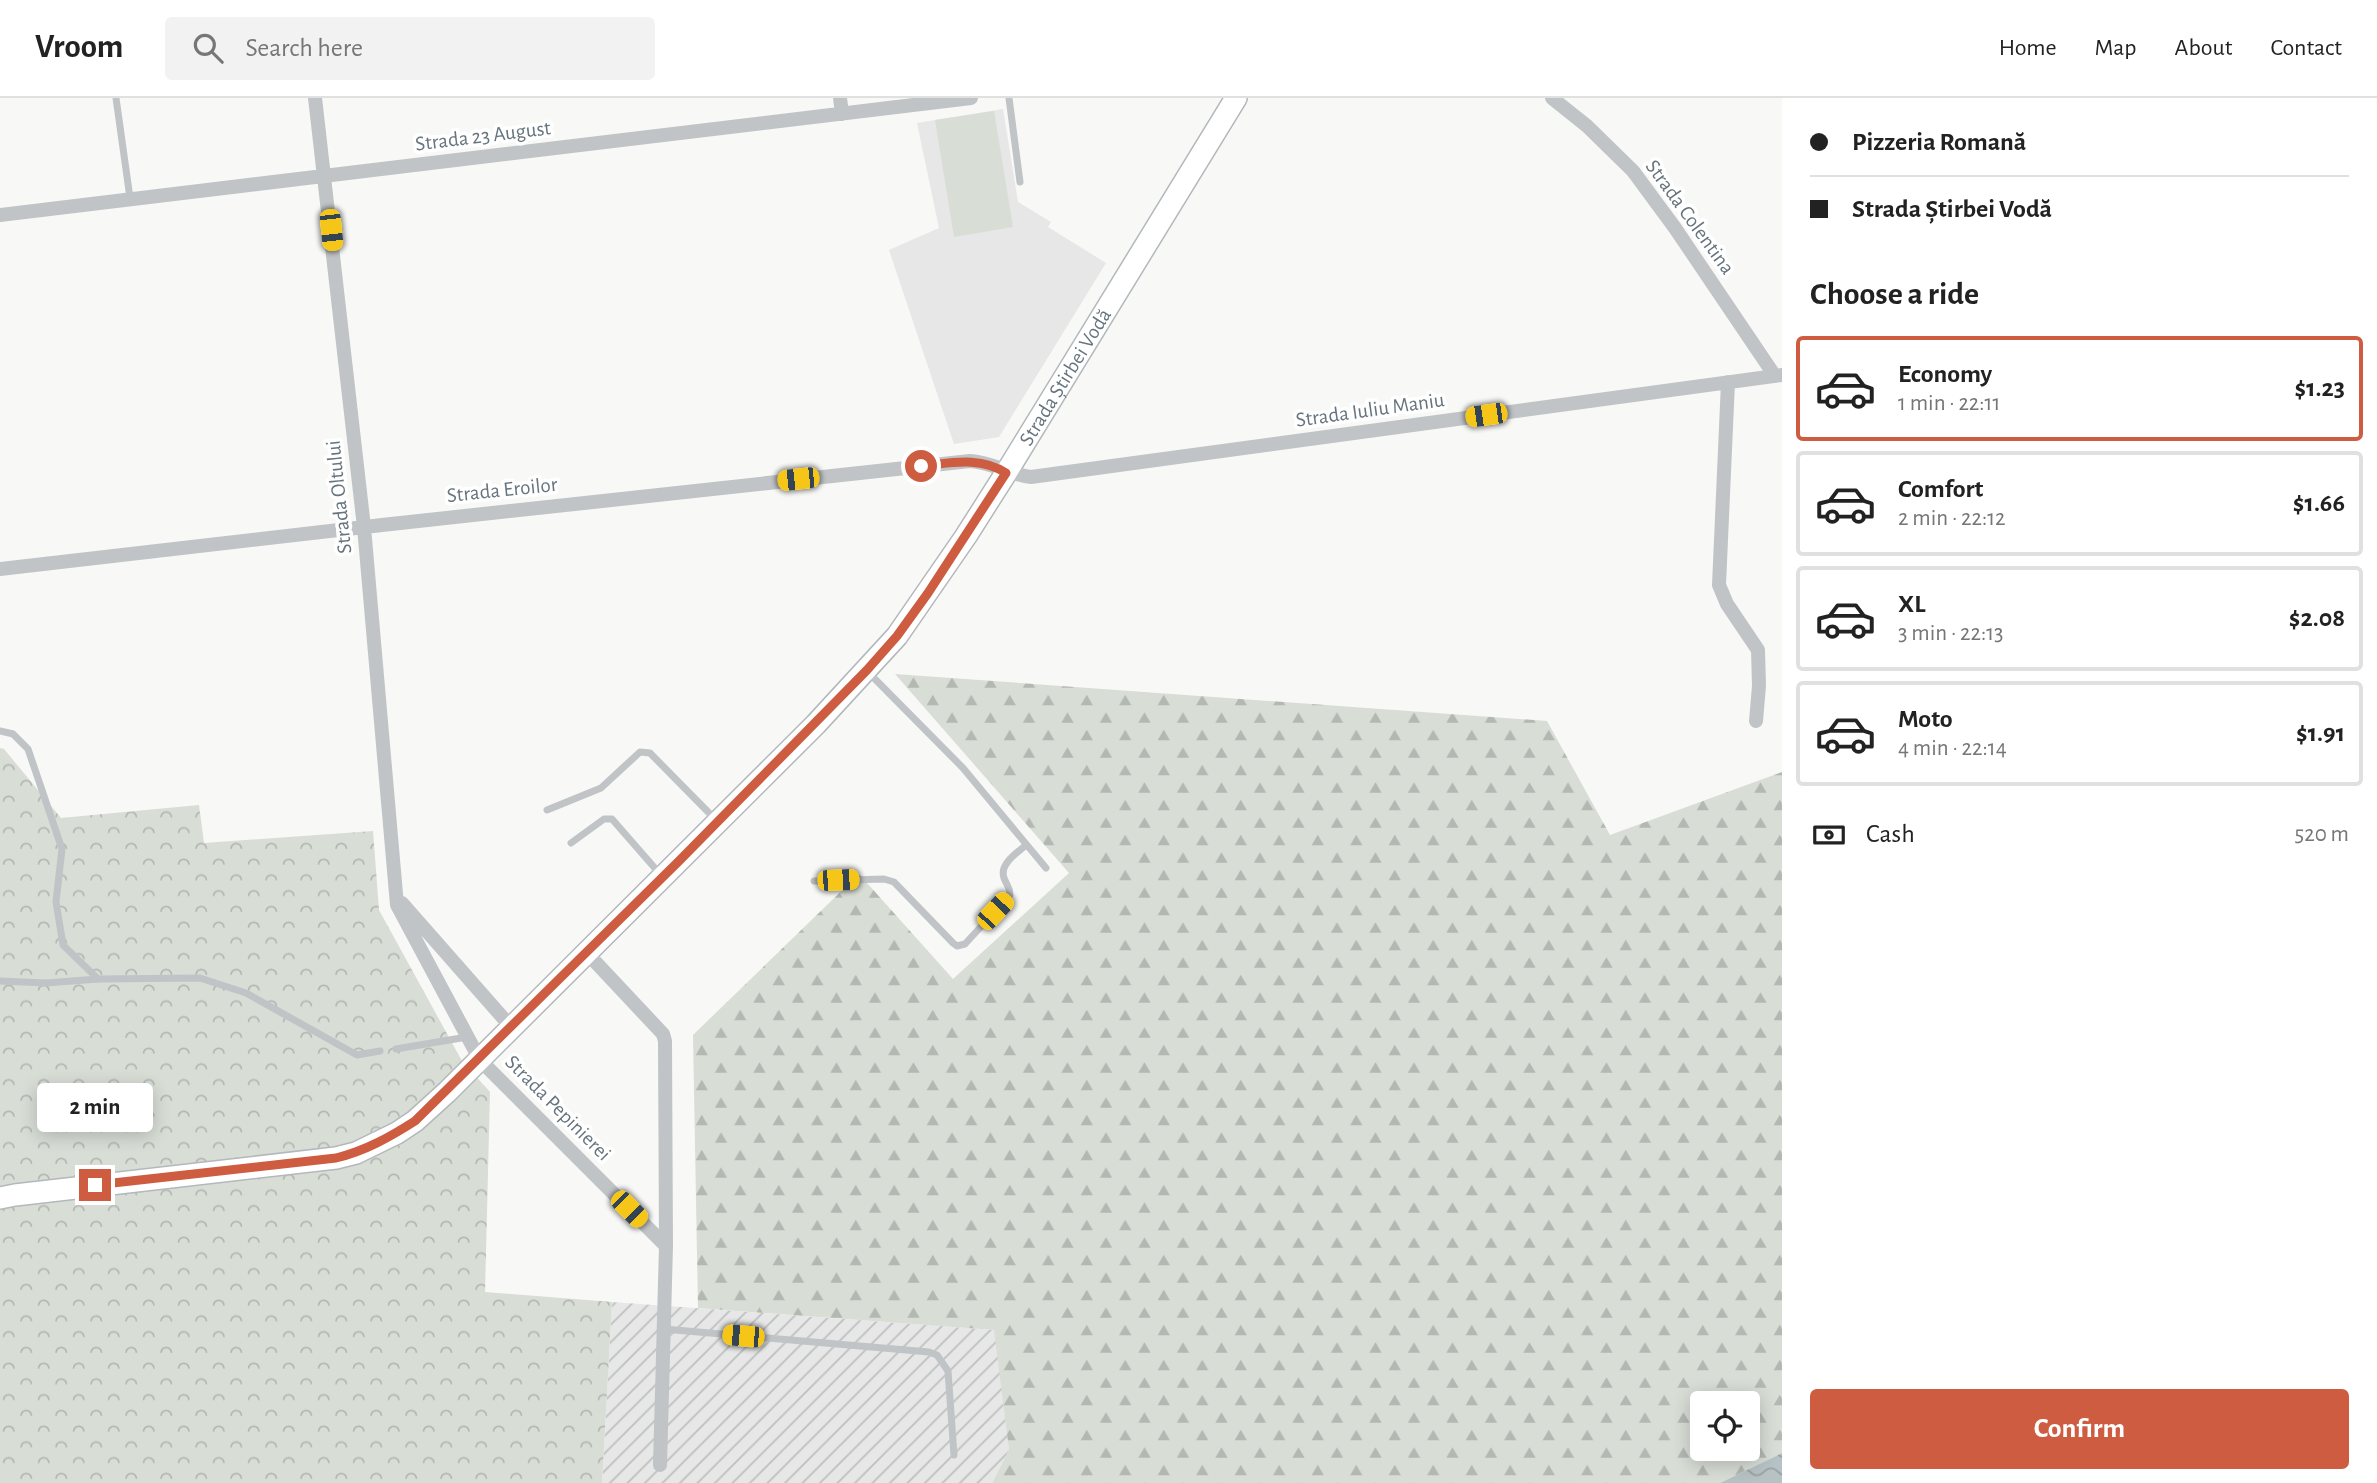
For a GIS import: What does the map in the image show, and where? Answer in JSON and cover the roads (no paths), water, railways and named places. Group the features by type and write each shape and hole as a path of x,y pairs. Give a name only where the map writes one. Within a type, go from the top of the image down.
{"street":[{"name":"Strada Oltului","path":"315,98 364,527 396,893 400,912 480,1060"},
{"path":"840,98 842,114"},
{"name":"Strada 23 August","path":"0,215 971,98"},
{"name":"Strada Știrbei Vodă","path":"0,1198 336,1158 376,1144 415,1121 480,1060 718,822 897,636 1006,473 1236,98"},
{"name":"Strada Colentina","path":"1552,98 1587,126 1633,171 1778,375"},
{"name":"Strada Iuliu Maniu","path":"1006,473 1031,477 1778,375"},
{"path":"1728,382 1719,584 1727,604 1758,650 1756,721"},
{"name":"Strada Eroilor","path":"0,569 970,461 995,465 1006,473"},
{"path":"396,893 400,901 512,1028"},
{"path":"587,953 663,1034 665,1041 666,1246 660,1465"},
{"name":"Strada Pepinierei","path":"480,1060 666,1246"}],"lane":[{"path":"116,98 130,198"},
{"path":"1009,98 1020,182"},
{"path":"867,670 963,768 1046,869"},
{"path":"0,731 13,734 28,750 62,849 56,902 63,945 98,979"},
{"path":"547,810 601,788 640,752 645,752 650,753 718,822"},
{"path":"571,843 604,820 612,819 663,877"},
{"path":"814,881 884,878 894,882 957,946 965,944 1010,895 1003,869 1026,845"},
{"path":"0,981 46,984 98,979 200,978 246,993 357,1055 380,1051"},
{"path":"396,1049 468,1037"},
{"path":"664,1329 929,1352 937,1355 948,1371 954,1455"}],"water":[{"path":"1782,1453 1782,1483 1720,1483"}]}
